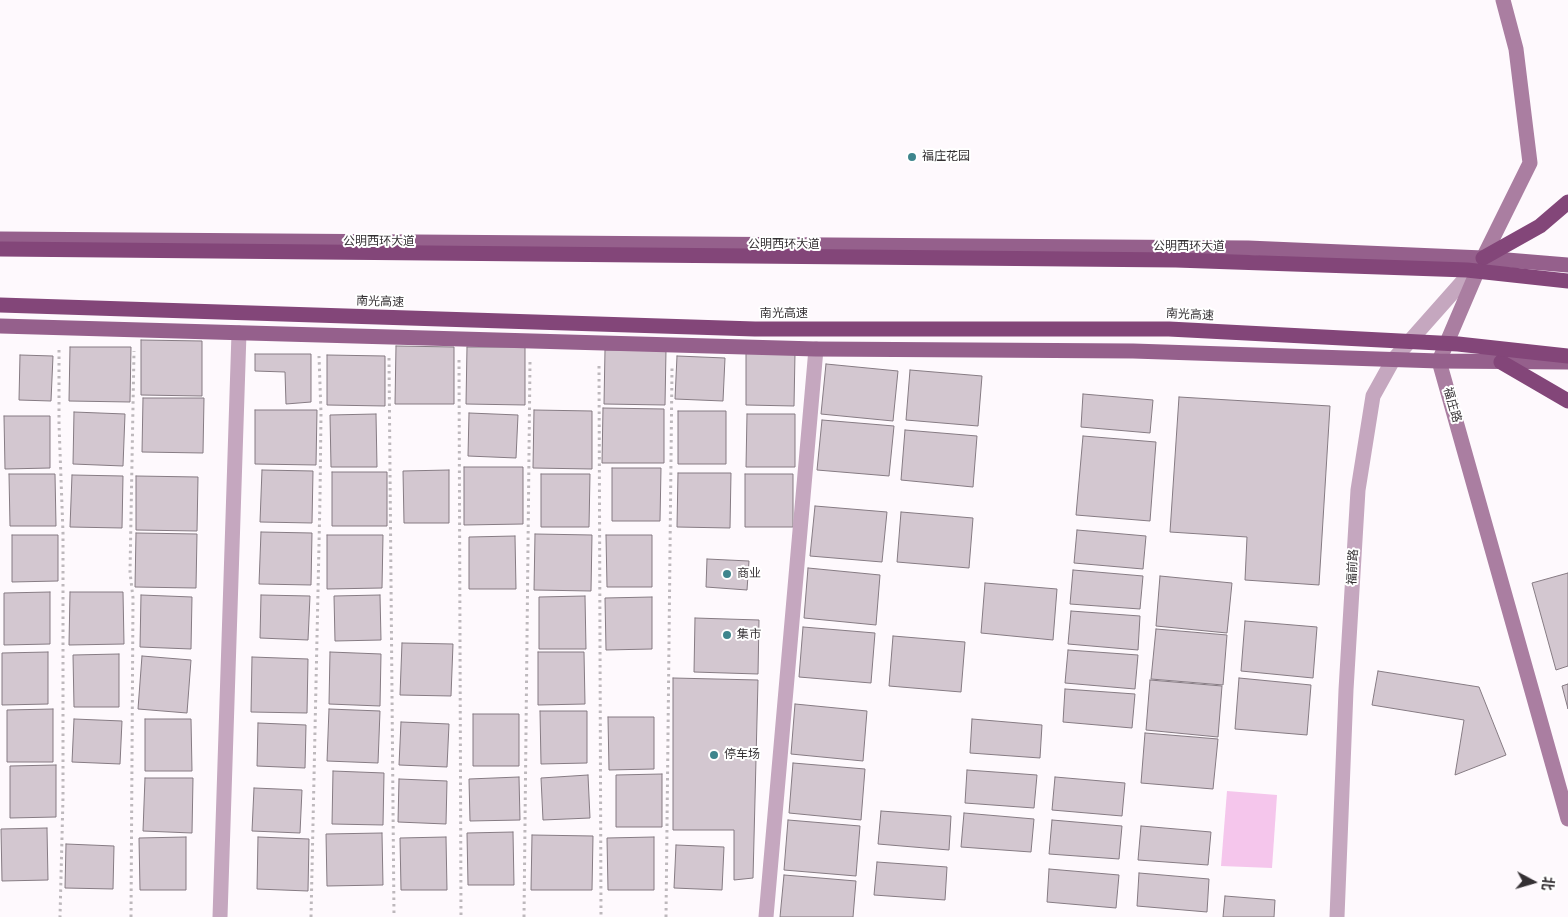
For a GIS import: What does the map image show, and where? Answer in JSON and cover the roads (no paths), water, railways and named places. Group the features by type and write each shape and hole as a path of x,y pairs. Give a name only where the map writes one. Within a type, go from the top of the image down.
{"highway":[{"path":"1483,258 1540,226 1568,202"},
{"path":"0,249 1176,260 1467,270 1568,281"},
{"name":"南光高速","path":"0,305 755,329 1169,329 1458,344 1568,356"},
{"path":"1500,362 1568,401"}],"main road":[{"name":"公明西环大道","path":"0,239 1248,248 1483,258 1568,266"},
{"path":"0,326 672,345 1134,351 1393,360 1568,362"}],"street":[{"path":"1439,361 1483,258 1530,163 1516,49 1503,0"},
{"name":"福前路","path":"1337,917 1346,690 1358,490 1372,396 1393,360 1483,258"},
{"path":"220,917 239,334"},
{"path":"766,917 816,348"},
{"name":"福庄路","path":"1439,361 1568,819"}],"place":[{"name":"福庄花园","path":"912,157"},
{"name":"商业","path":"727,574"},
{"name":"集市","path":"727,635"},
{"name":"停车场","path":"714,755"}]}
